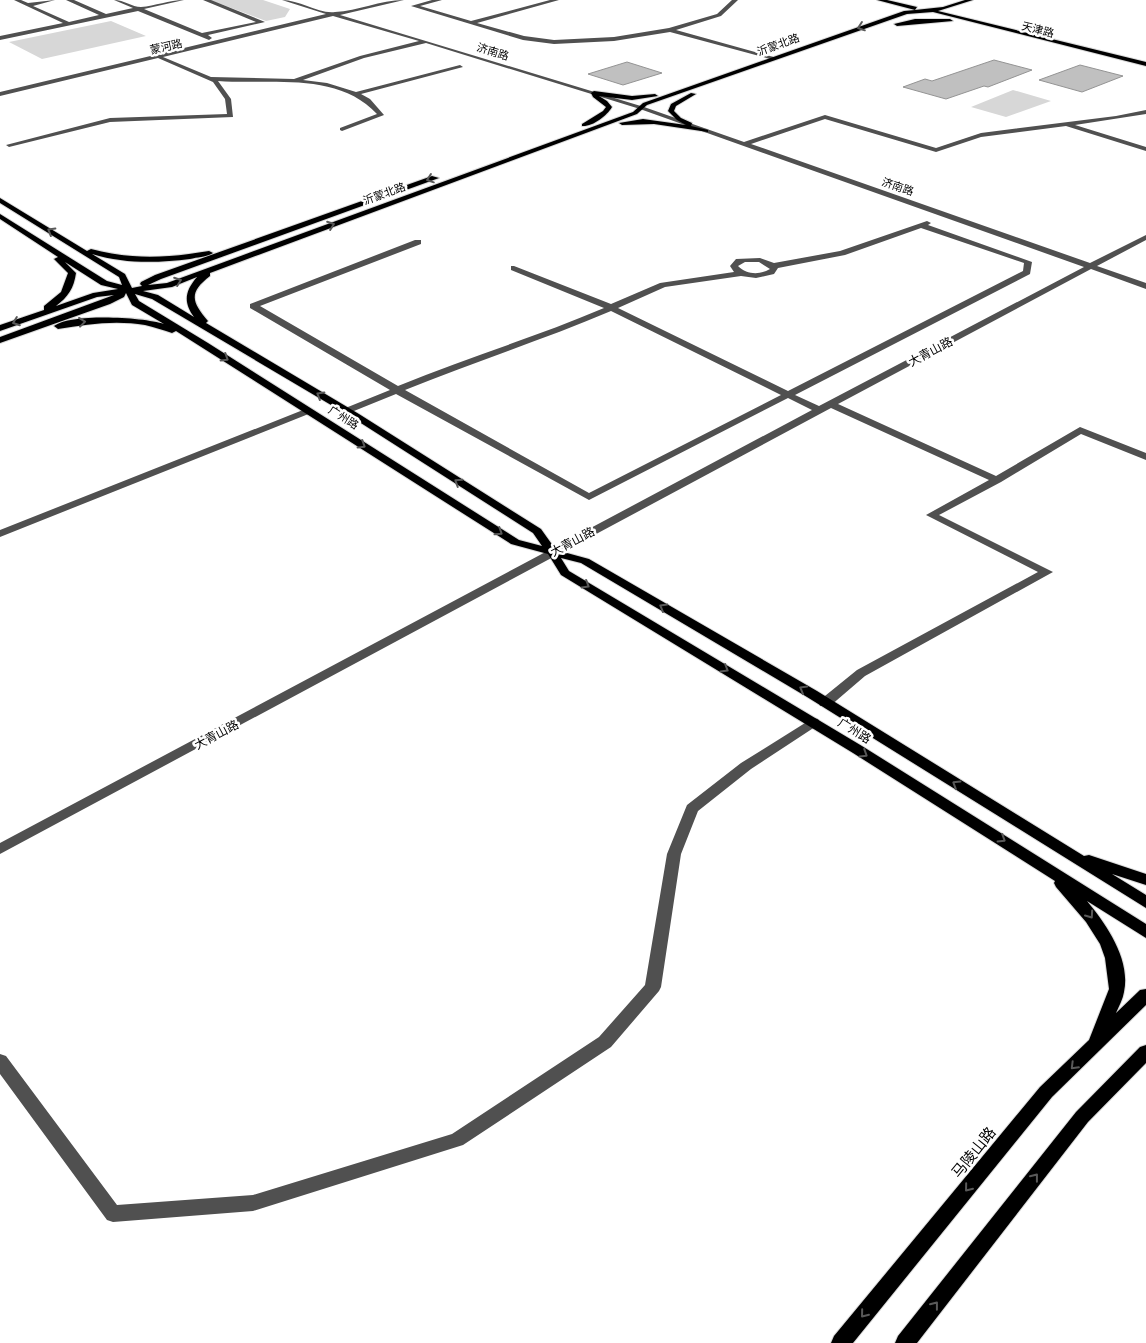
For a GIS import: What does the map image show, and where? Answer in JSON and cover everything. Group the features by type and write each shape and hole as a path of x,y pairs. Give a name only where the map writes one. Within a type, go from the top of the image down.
{"main road":[{"path":"871,0 889,9 885,18 877,22"},
{"name":"天津路","path":"880,0 1146,65"},
{"name":"天津路","path":"890,0 925,10"},
{"path":"968,1 960,5 962,11 975,20 989,26"},
{"name":"沂蒙北路","path":"0,340 108,302 158,277 583,129 634,114 645,104 774,58 906,12 944,9 968,1"},
{"name":"沂蒙北路","path":"888,27 920,15 925,10 940,3"},
{"path":"898,24 933,20 989,26"},
{"name":"沂蒙北路","path":"642,108 653,107 850,40"},
{"path":"592,94 632,98 663,95 689,89"},
{"path":"697,92 673,105 671,111 679,119 706,131"},
{"path":"583,129 606,112 609,107 606,102 592,94"},
{"path":"583,129 624,122 646,121 665,122 706,131"},
{"name":"沂蒙北路","path":"0,328 96,295 169,285 583,129"},
{"name":"广州路","path":"0,200 122,276 135,303 205,345 515,542 585,561 826,703 1146,902"},
{"name":"广州路","path":"0,216 104,282 155,297 346,411 537,532 565,573 1046,866 1146,932"},
{"path":"69,242 99,254 118,259 171,258 246,246"},
{"path":"35,315 57,301 70,289 72,273 49,247"},
{"path":"217,267 201,278 191,290 189,303 196,315 223,337"},
{"path":"0,340 77,323 111,319 135,321 165,327 205,345"},
{"path":"1064,850 1146,880"},
{"path":"1046,866 1090,913 1112,951 1117,990 1095,1044"},
{"name":"马陵山路","path":"841,1343 1046,1092 1146,995"},
{"path":"905,1343 1082,1117 1146,1052"},
{"path":"1123,1075 1146,1063"}],"street":[{"path":"17,0 69,24"},
{"path":"28,5 52,0"},
{"path":"69,0 106,16"},
{"path":"118,0 218,42"},
{"path":"0,38 181,0"},
{"path":"202,35 262,22 206,0"},
{"name":"济南路","path":"285,0 592,94"},
{"name":"济南路","path":"294,0 337,15 642,108 1146,286"},
{"name":"蒙河路","path":"0,95 317,18 337,15 392,0"},
{"name":"蒙河路","path":"0,95 400,0"},
{"path":"439,0 414,6 523,38 554,42 614,39 670,30 719,15 735,0"},
{"path":"470,22 556,0"},
{"path":"670,30 774,58"},
{"path":"293,81 362,57 424,42"},
{"path":"9,145 110,120 232,116 228,99 215,81 161,58"},
{"path":"358,94 460,67"},
{"path":"211,79 232,82 309,82 358,94 376,107 381,115 342,129"},
{"path":"224,93 235,86 253,82"},
{"path":"744,144 825,117 936,150 965,139 981,136 1146,112"},
{"path":"1063,124 1146,148"},
{"path":"773,266 774,269 771,272 756,276 742,273 736,270 734,266 735,263 745,260 760,260 773,266 842,253 946,215"},
{"path":"418,242 253,306 397,390 589,497 1028,272 1028,262 920,225"},
{"name":"大青山路","path":"0,849 483,591 552,552 1146,237"},
{"path":"514,268 612,308 820,410"},
{"path":"346,411 444,371 555,332 663,285 742,273"},
{"path":"830,404 997,480"},
{"path":"0,534 308,411"},
{"path":"826,703 862,673 1047,572 931,515 997,480 1080,430 1146,456"},
{"path":"0,1061 113,1214 253,1203 457,1140 605,1042 653,986 674,854 692,808 746,766 812,722"}],"shaded area":[{"path":"210,0 263,0 290,9 285,17 266,21"},
{"path":"111,21 146,36 42,59 9,42"},
{"path":"1013,90 1051,101 1006,117 971,107"}],"building":[{"path":"994,60 1032,70 988,87 984,86 946,99 903,87 925,79 932,81"},
{"path":"627,62 662,73 623,85 588,74"},
{"path":"1080,65 1123,76 1082,92 1039,80"}]}
